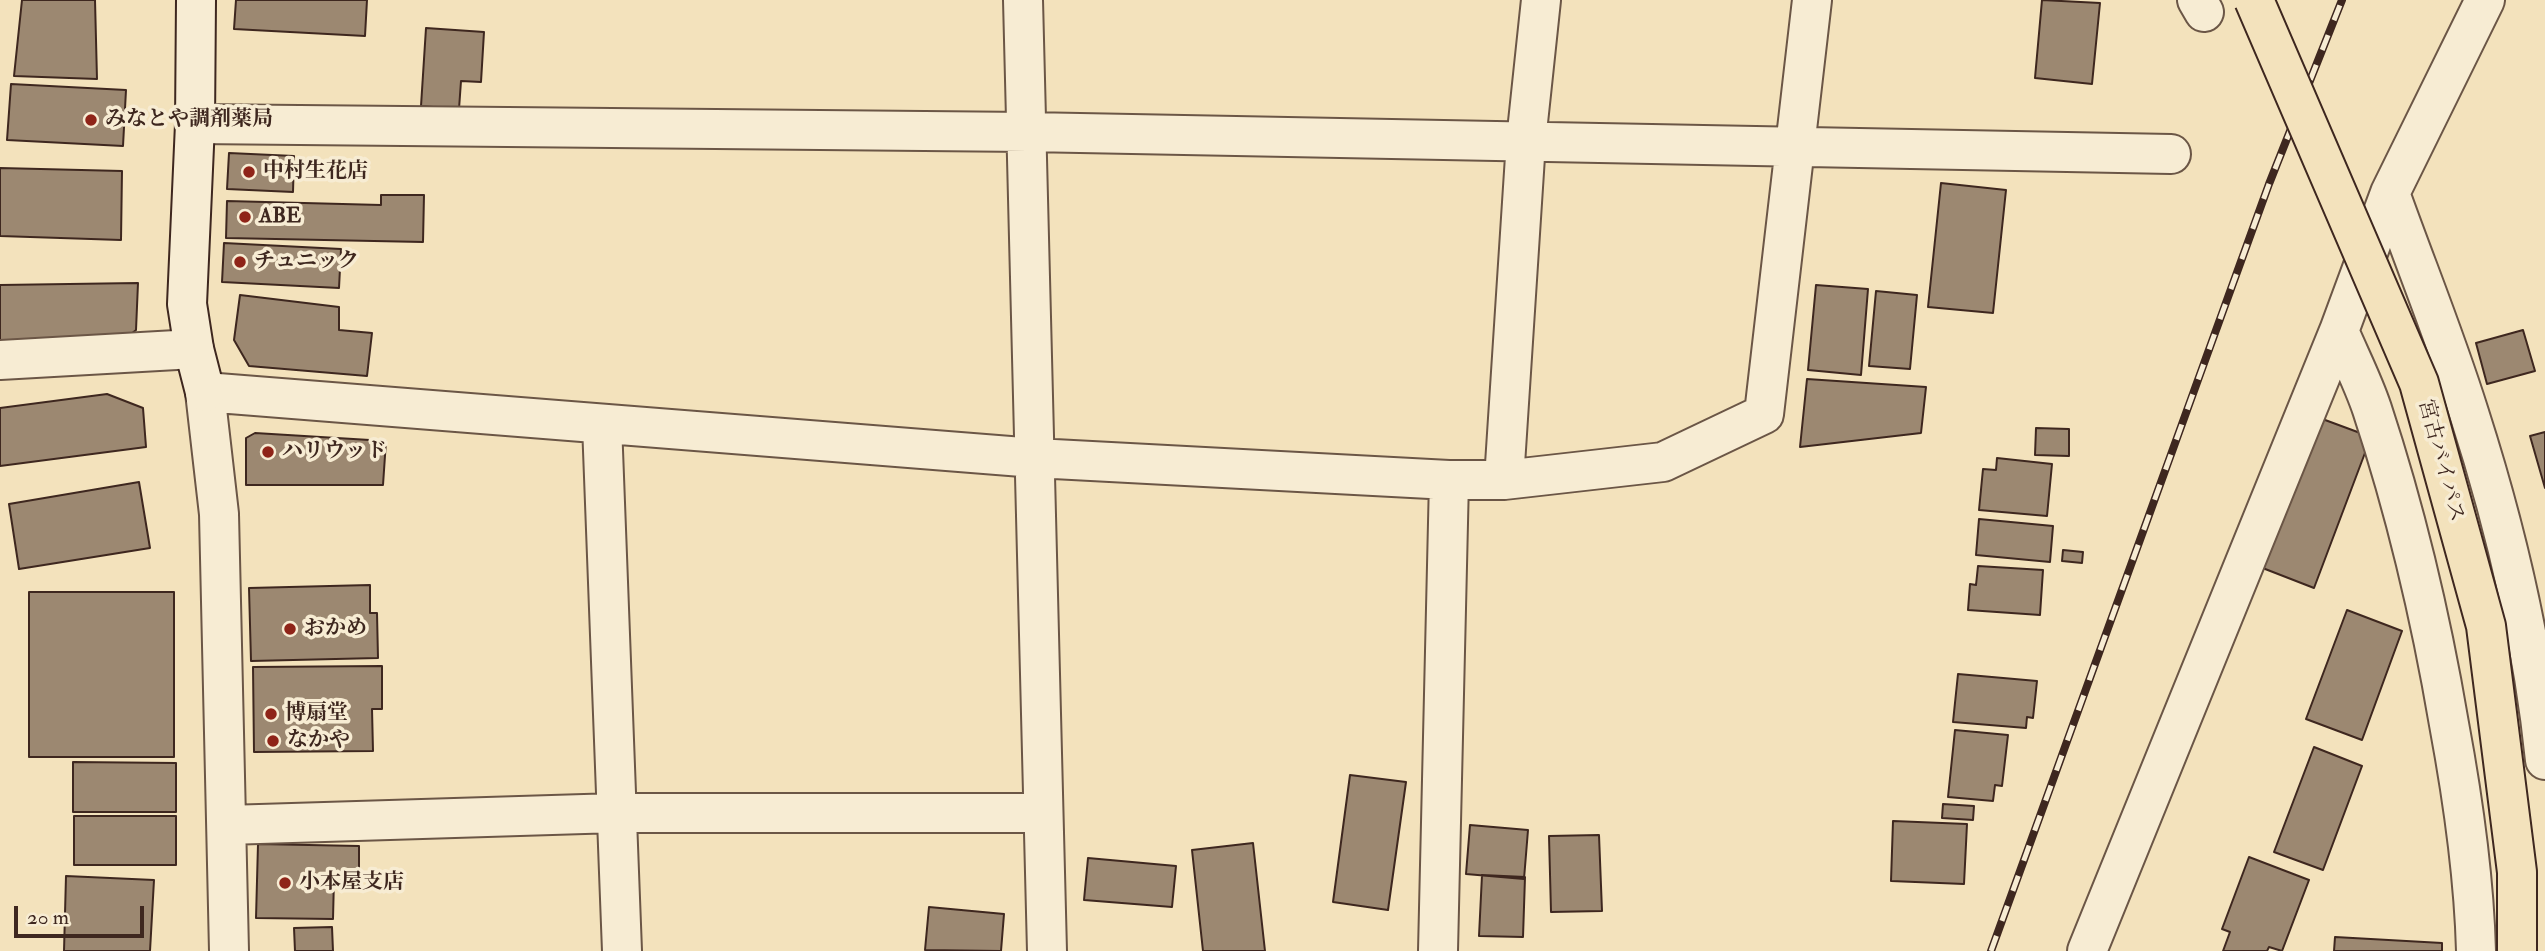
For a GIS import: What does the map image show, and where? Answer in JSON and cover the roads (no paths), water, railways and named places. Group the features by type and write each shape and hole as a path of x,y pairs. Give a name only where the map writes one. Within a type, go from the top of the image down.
{"highway":[{"name":"宮古バイパス","path":"2254,0 2419,383 2486,626 2517,872 2517,951"}],"street":[{"path":"196,0 195,124 187,304 194,349 205,392 219,514 229,951"},
{"path":"1023,0 1047,951"},
{"path":"1504,480 1526,141 1541,0"},
{"path":"205,392 1035,458 1449,480 1504,480 1663,461 1764,414 1812,0"},
{"path":"2087,951 2339,331 2390,193 2485,0"},
{"path":"195,124 1028,132 2171,154"},
{"path":"2390,193 2469,411 2502,525 2525,628 2545,752"},
{"path":"2339,331 2371,407 2411,541 2440,671 2462,796 2476,951"},
{"path":"0,360 194,349"},
{"path":"603,424 622,951"},
{"path":"1438,951 1449,480"},
{"path":"227,825 617,813 1044,813"}],"railway":[{"path":"1991,951 2269,184 2342,0"}],"place":[{"name":"みなとや調剤薬局","path":"91,120"},
{"name":"中村生花店","path":"249,172"},
{"name":"ABE","path":"245,217"},
{"name":"チュニック","path":"240,262"},
{"name":"ハリウッド","path":"268,452"},
{"name":"おかめ","path":"290,629"},
{"name":"博扇堂","path":"271,714"},
{"name":"なかや","path":"273,741"},
{"name":"小本屋支店","path":"285,883"}]}
